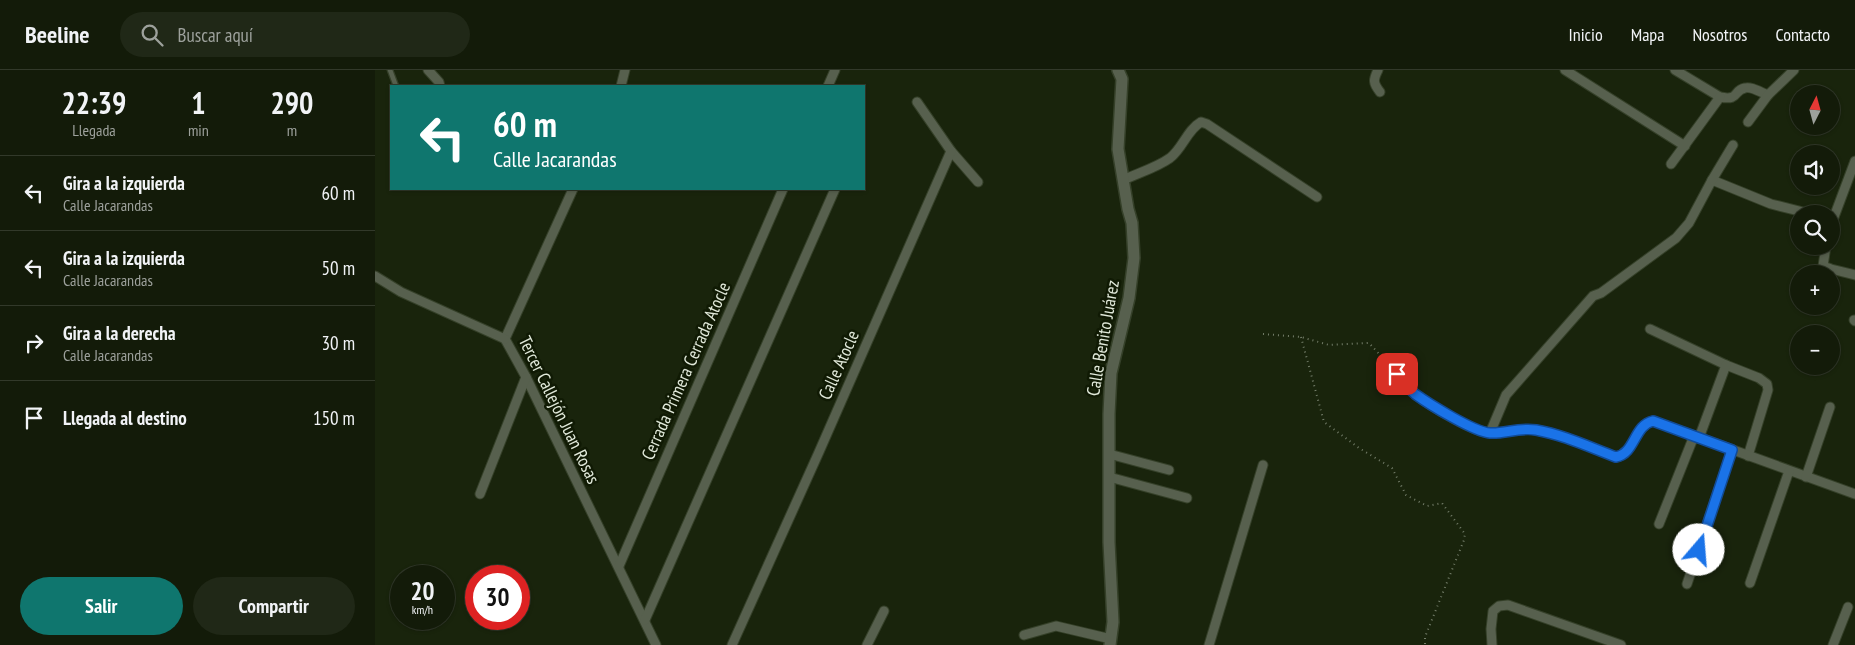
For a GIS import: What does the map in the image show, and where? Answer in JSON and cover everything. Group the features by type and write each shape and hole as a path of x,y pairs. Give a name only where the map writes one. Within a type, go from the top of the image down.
{"street":[{"path":"428,70 440,85"},
{"path":"621,85 625,70"},
{"path":"828,85 835,70"},
{"name":"Calle Benito Juárez","path":"1110,642 1113,622 1109,542 1109,414 1111,373 1129,298 1134,258 1132,223 1123,180 1118,140 1122,80 1118,70"},
{"path":"1379,70 1374,78 1374,84 1379,92"},
{"path":"1565,70 1685,146"},
{"path":"1675,70 1720,97 1729,99 1735,96 1742,88 1747,87 1768,95"},
{"path":"1748,122 1768,95 1794,70"},
{"path":"1671,164 1720,97"},
{"path":"917,102 951,151 978,182"},
{"path":"1123,180 1170,158 1195,126 1201,122 1207,124 1317,196"},
{"path":"1490,433 1506,396 1593,296 1601,293 1676,238 1689,223 1733,145"},
{"name":"Calle Atocle","path":"732,645 951,151"},
{"path":"1838,205 1855,161"},
{"path":"1712,180 1771,204 1790,209"},
{"name":"Tercer Callejón Juan Rosas","path":"573,190 505,338 619,566 656,645"},
{"name":"Cerrada Primera Cerrada Atocle","path":"619,566 783,190"},
{"path":"645,620 835,190"},
{"path":"1825,255 1823,266 1855,275"},
{"path":"375,276 401,292 505,338"},
{"path":"1650,329 1726,365 1759,378 1767,384 1768,390 1747,456"},
{"path":"1389,363 1405,385 1416,395 1472,428 1490,433 1521,429 1534,430 1561,436 1616,457 1621,456 1631,446 1642,426 1647,422 1653,421 1855,494"},
{"path":"1659,524 1726,365"},
{"path":"480,494 526,377"},
{"path":"1806,477 1829,407"},
{"path":"1687,584 1732,450"},
{"path":"1109,454 1169,470"},
{"path":"1209,645 1263,465"},
{"path":"1750,584 1789,471"},
{"path":"1109,477 1187,498"},
{"path":"1492,645 1493,611 1499,606 1508,605 1621,645"},
{"path":"1833,645 1848,607"},
{"path":"867,645 884,611"},
{"path":"1024,635 1056,626 1110,642"}],"lane":[{"path":"390,70 396,85"}],"path":[{"path":"1263,334 1301,337 1329,345 1369,344 1389,363"},
{"path":"1301,337 1324,422 1359,448 1392,468 1406,495 1427,506 1442,503 1465,534 1425,638 1425,645"}],"route":[{"path":"1397,374 1416,395 1472,428 1490,433 1521,429 1534,430 1561,436 1616,457 1621,456 1631,446 1642,426 1647,422 1653,421 1732,450 1699,550"}]}
